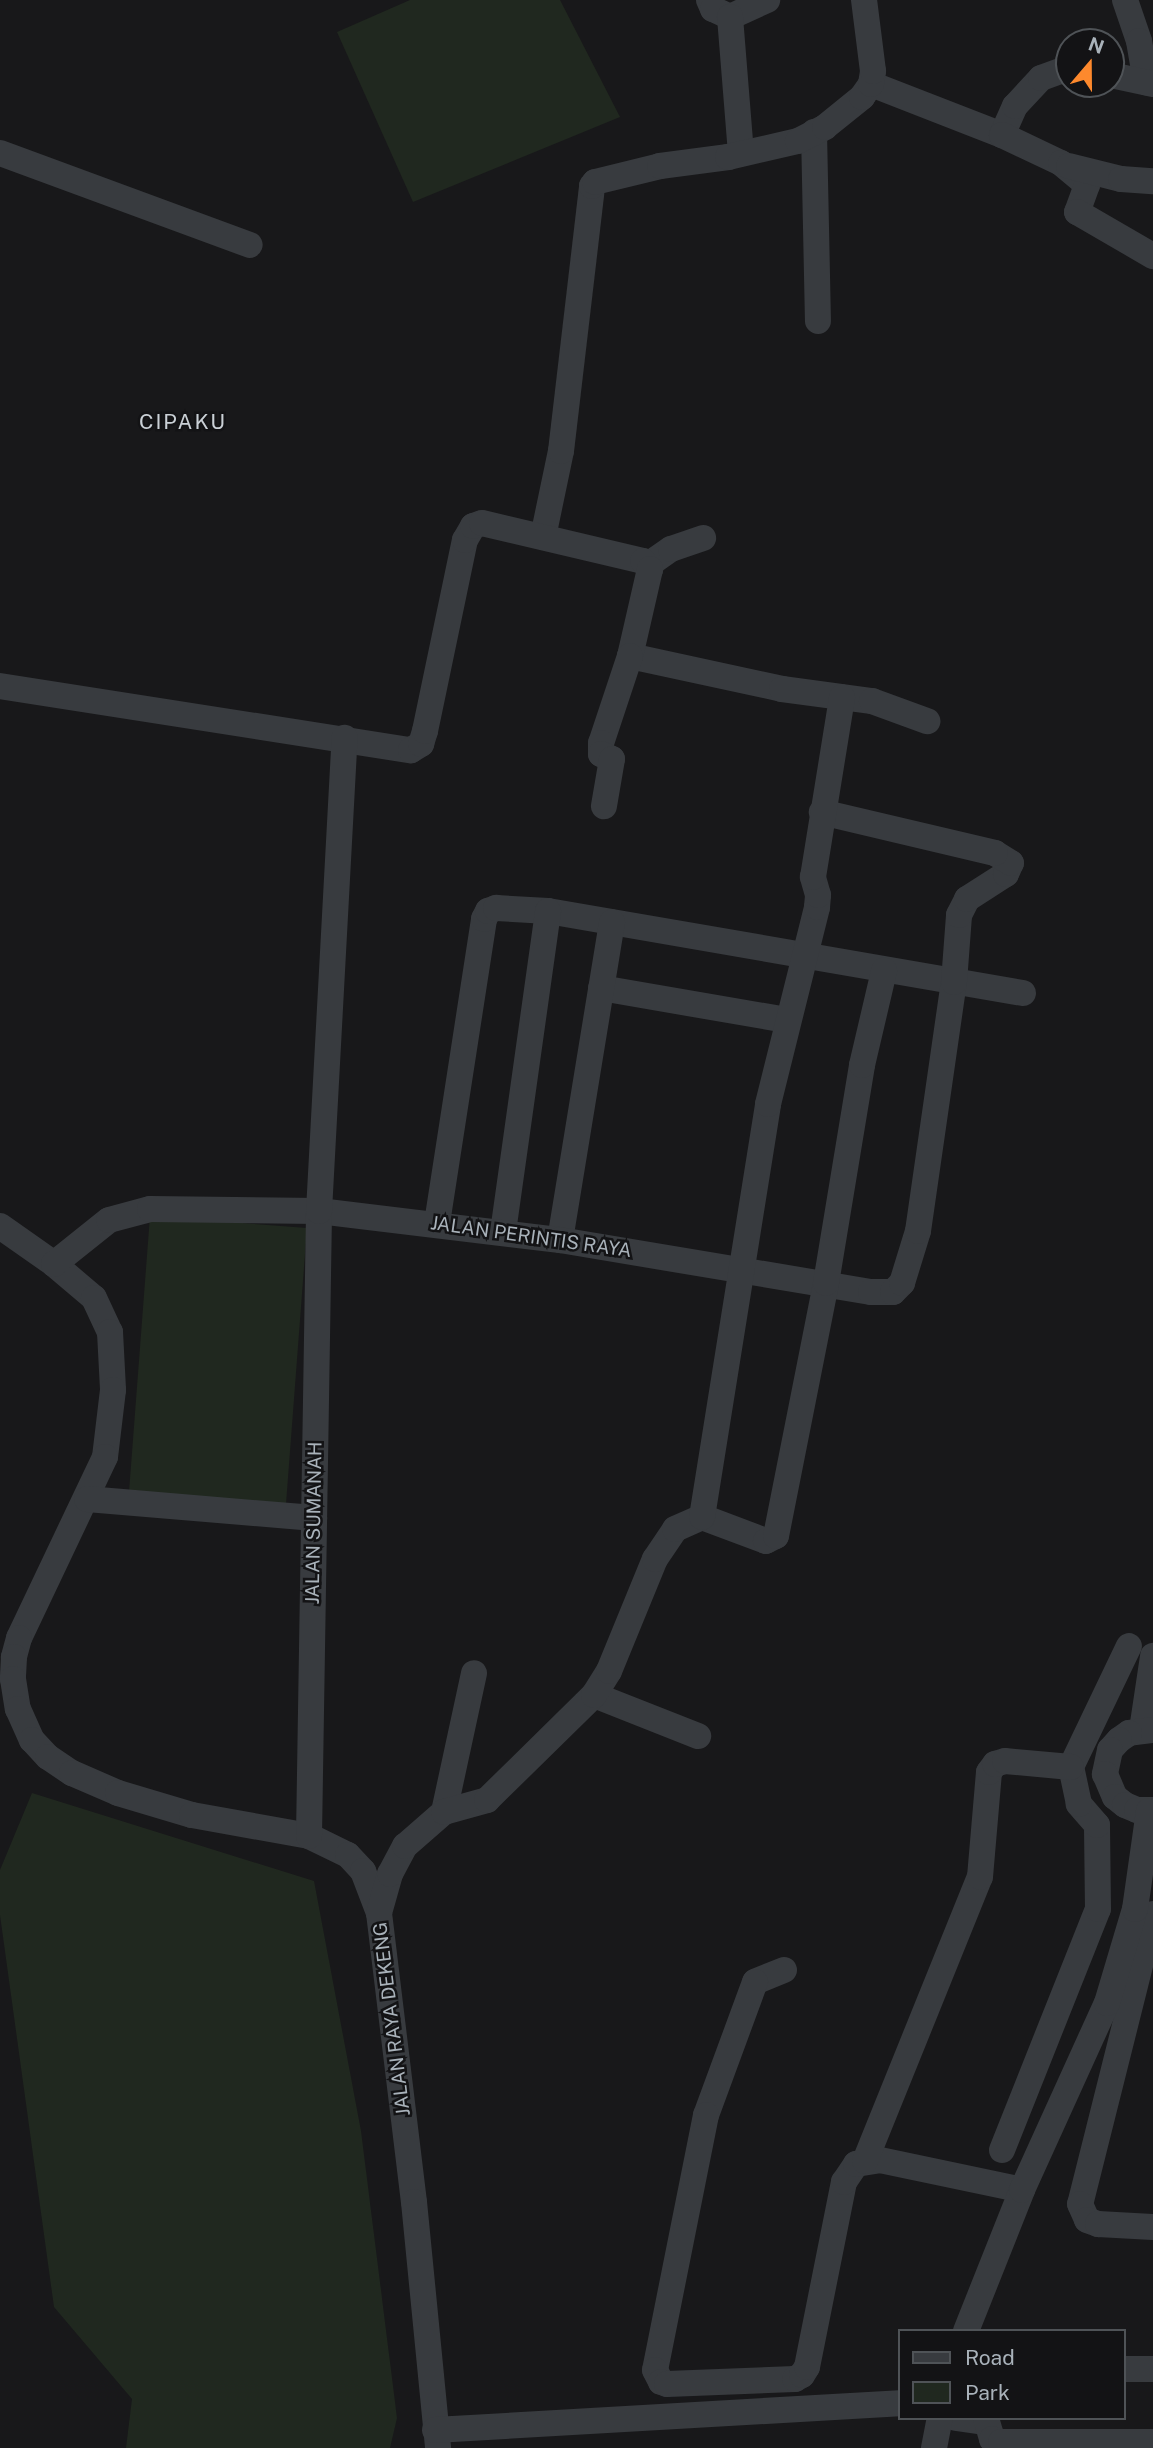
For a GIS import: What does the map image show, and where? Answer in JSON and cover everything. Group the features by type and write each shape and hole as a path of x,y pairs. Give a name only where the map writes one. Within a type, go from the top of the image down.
{"street":[{"path":"709,0 713,9 730,16 766,0"},
{"path":"543,537 561,451 592,186 595,182 660,166 741,154 797,141 814,132 862,97 871,84 873,71 864,0"},
{"path":"1125,0 1149,83 1125,78"},
{"path":"730,16 741,154"},
{"path":"1002,135 1015,106 1041,78 1055,73"},
{"path":"871,84 1002,135 1061,163 1121,179 1153,181"},
{"path":"814,132 818,321"},
{"path":"0,153 250,245"},
{"path":"1061,163 1087,185 1077,212 1153,256"},
{"path":"0,685 411,750 421,744 469,533 473,526 482,523 643,561 648,565 650,578 630,656 601,743 601,754 612,759 604,806"},
{"path":"648,565 671,549 703,538"},
{"path":"630,656 743,681 872,701 927,721"},
{"path":"702,1517 768,1104 817,907 818,895 813,877 842,697"},
{"name":"JALAN SUMANAH","path":"309,1836 319,1211 345,738"},
{"name":"JALAN PERINTIS RAYA","path":"54,1264 109,1220 139,1211 180,1208 319,1211 437,1223 560,1240 884,1293 892,1292 902,1283 918,1231 954,982 962,906 975,891 1006,874 1010,868 1008,859 995,853 822,813"},
{"path":"437,1223 484,919 488,911 496,908 548,911 1023,993"},
{"path":"503,1232 548,911"},
{"path":"560,1240 612,922"},
{"path":"379,1913 390,1874 405,1846 444,1812 487,1800 594,1695 609,1671 655,1559 675,1529 702,1517 766,1541 776,1536 826,1283 862,1065 884,971"},
{"path":"601,988 788,1020"},
{"name":"JALAN RAYA DEKENG","path":"0,1226 54,1264 94,1298 110,1332 113,1390 104,1457 87,1499 25,1622 14,1657 18,1709 32,1740 48,1757 72,1773 118,1793 192,1815 309,1836 348,1855 363,1871 379,1913 414,2203 436,2439"},
{"path":"87,1499 314,1518"},
{"path":"1002,2150 1098,1909 1097,1825 1079,1804 1072,1767 1129,1646"},
{"path":"967,2329 1022,2190 1107,2003 1135,1909 1151,1811 1137,1810 1115,1797 1105,1774 1106,1761 1119,1740 1147,1730 1153,1656"},
{"path":"444,1812 474,1673"},
{"path":"594,1695 698,1735"},
{"path":"866,2161 980,1877 989,1772 995,1764 1005,1761 1072,1767"},
{"path":"1153,1914 1080,2204 1087,2220 1098,2224 1153,2227"},
{"path":"784,1970 755,1982 706,2115 655,2370 661,2382 782,2380 802,2375 807,2367 844,2182 856,2164 880,2160 1022,2190"},
{"path":"1125,2369 1153,2369"},
{"path":"436,2439 898,2403"},
{"path":"934,2448 940,2420"},
{"path":"986,2420 992,2438 1015,2444 1153,2442"}],"green space":[{"path":"410,0 560,0 620,117 413,202 337,32"},
{"path":"150,1216 307,1228 286,1504 129,1492"},
{"path":"32,1793 314,1881 361,2131 397,2418 390,2448 126,2448 132,2399 54,2307 0,1915 0,1870"}],"district":[{"name":"CIPAKU","path":"183,422"}]}
